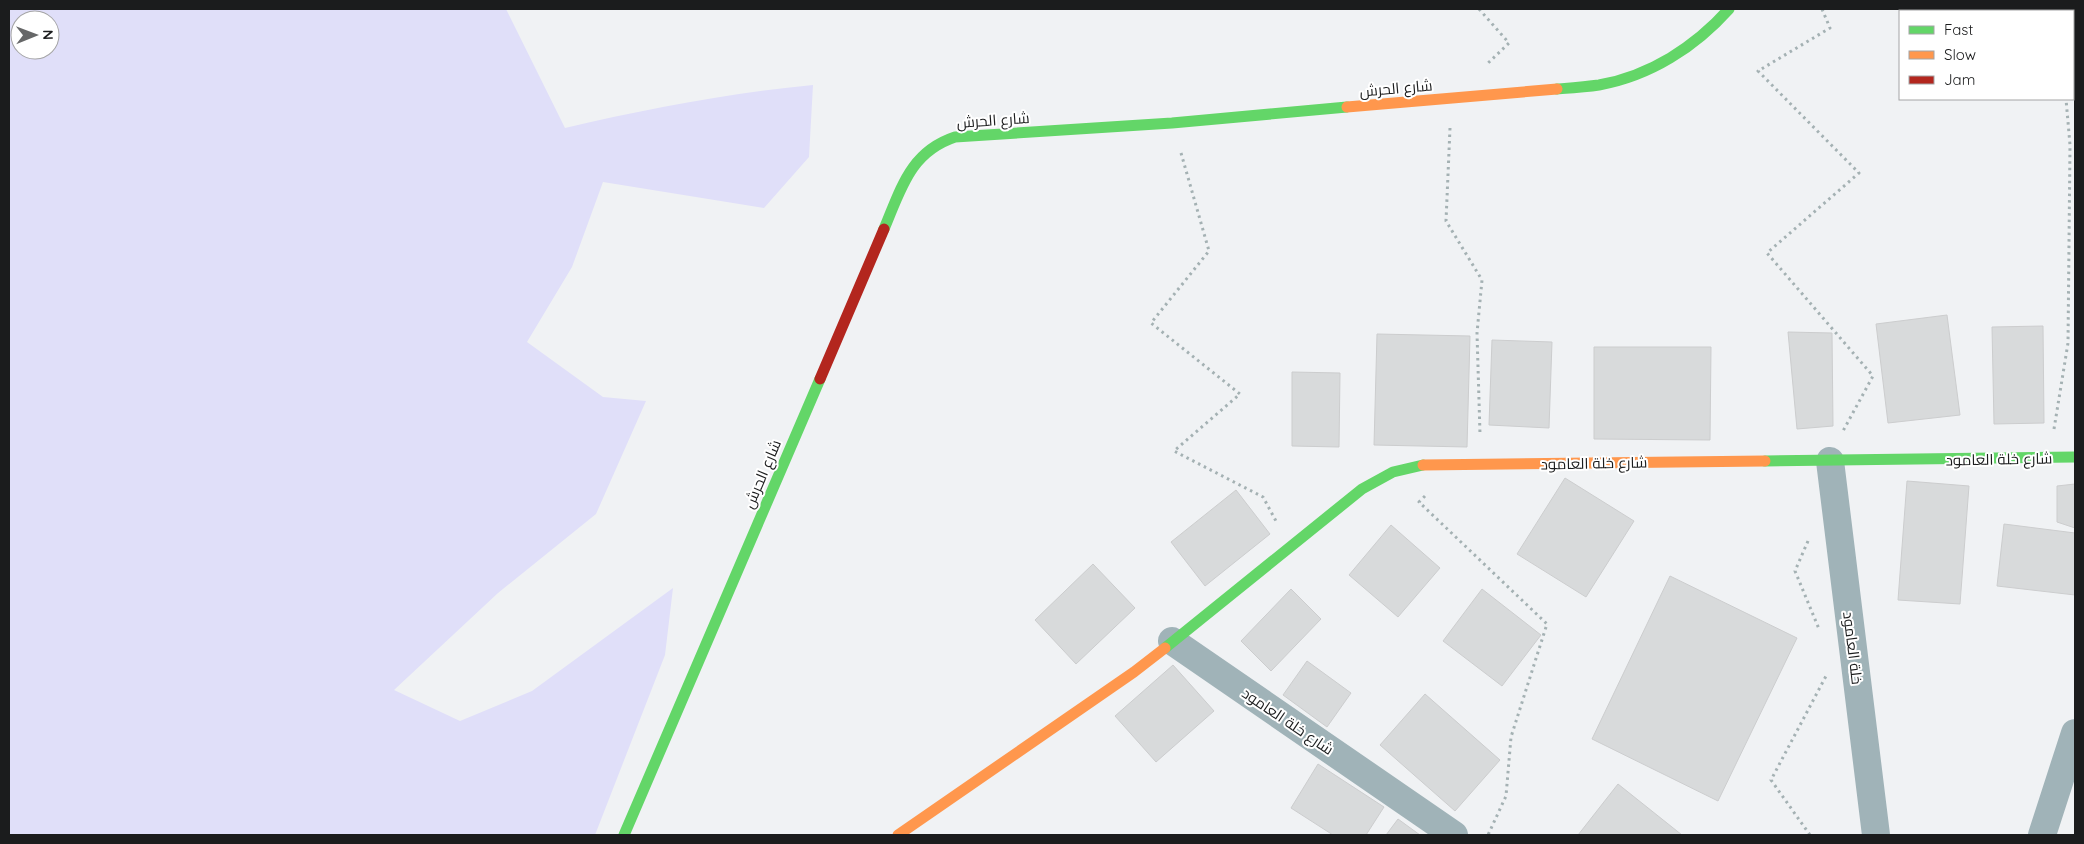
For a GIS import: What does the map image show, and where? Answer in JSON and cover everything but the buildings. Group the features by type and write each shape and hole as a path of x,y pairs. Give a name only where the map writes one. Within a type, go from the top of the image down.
{"street":[{"name":"شارع الحرش","path":"624,835 904,183 920,155 937,143 956,137 1172,123 1599,86 1650,70 1676,56 1699,40 1729,9"},
{"name":"شارع خلة العامود","path":"898,835 1134,672 1368,485 1388,473 1407,467 1428,464 2050,459 2075,457"},
{"name":"خلة العامود","path":"1829,461 1876,835"},
{"name":"شارع خلة العامود","path":"1172,641 1454,835"},
{"path":"2042,835 2075,733"}],"path":[{"path":"1462,465 1480,445 1477,333 1482,280 1446,221 1451,98 1509,43 1479,9"},
{"path":"1822,9 1830,28 1758,72 1859,173 1767,253 1873,376 1829,461"},
{"path":"2050,459 2068,343 2070,145 2066,100"},
{"path":"1172,123 1209,250 1151,323 1240,394 1174,451 1264,497 1279,527"},
{"path":"1426,496 1419,502 1547,624 1511,737 1506,796 1488,835"},
{"path":"1810,536 1795,571 1821,636"},
{"path":"1810,835 1771,780 1828,672"}],"shaded area":[{"path":"9,9 506,9 565,128 688,102 750,92 813,85 809,157 764,208 603,182 572,267 527,342 603,397 646,401 596,514 498,593 394,690 460,721 532,691 673,588 665,655 595,835 9,835"}],"traffic: fast":[{"path":"1557,89 1618,81 1654,67 1702,36 1729,9"},
{"path":"884,229 902,186 917,162 927,152 955,137 1172,123 1347,107"},
{"path":"624,835 820,379"},
{"path":"1765,461 2075,457"},
{"path":"1165,648 1362,489 1393,472 1423,465"}],"traffic: slow":[{"path":"1347,107 1557,89"},
{"path":"1423,465 1765,461"},
{"path":"898,835 1134,672 1165,648"}],"traffic: jam":[{"path":"820,379 884,229"}]}
